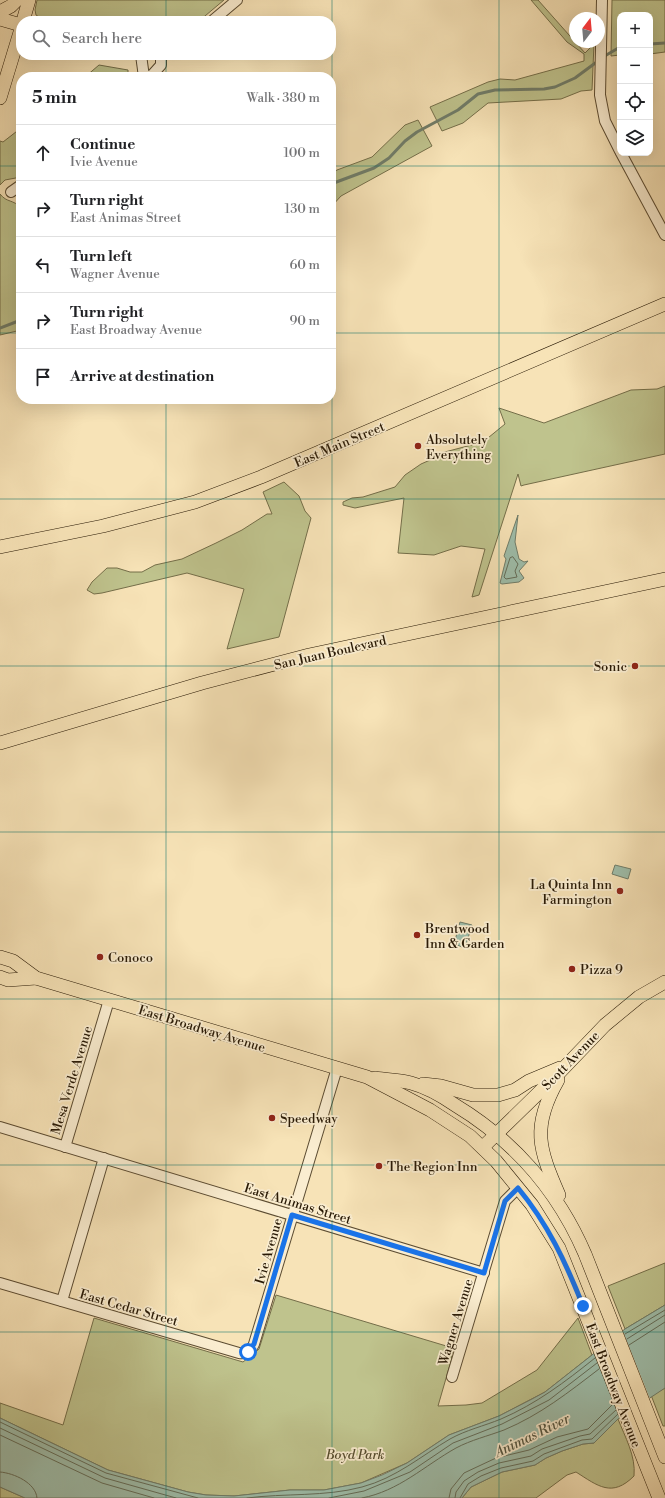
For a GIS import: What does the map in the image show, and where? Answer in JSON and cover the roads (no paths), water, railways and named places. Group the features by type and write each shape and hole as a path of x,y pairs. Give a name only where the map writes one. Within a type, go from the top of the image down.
{"main road":[{"path":"0,12 11,6 17,0"},
{"path":"24,16 29,0"},
{"path":"0,19 16,24"},
{"path":"0,98 16,45"},
{"name":"East Main Street","path":"0,547 103,526 195,502 261,477 665,304"},
{"path":"0,542 16,544"},
{"name":"San Juan Boulevard","path":"0,743 202,683 309,655 665,579"},
{"name":"East Broadway Avenue","path":"0,957 12,961 36,978 367,1077 411,1083 450,1101 497,1134 538,1176 556,1201 578,1237 606,1303 665,1457"},
{"name":"East Broadway Avenue","path":"0,977 8,980 36,978"},
{"name":"Scott Avenue","path":"483,1148 605,1025 639,997 665,982"},
{"path":"411,1083 441,1086 478,1096 498,1096 515,1090 567,1065"},
{"path":"567,1065 544,1108 540,1134 545,1161 578,1237"},
{"name":"East Broadway Avenue","path":"367,1077 441,1116 466,1132 483,1148 518,1188 540,1217 559,1248 588,1317 659,1498"}],"street":[{"path":"218,16 237,0"},
{"path":"602,0 600,95 605,121 617,146"},
{"path":"142,60 144,72"},
{"path":"155,72 161,65 161,60"},
{"path":"622,156 665,235"},
{"path":"10,192 16,188"},
{"name":"Mesa Verde Avenue","path":"104,1158 65,1147 109,1000"},
{"name":"Ivie Avenue","path":"250,1350 254,1344 336,1068"},
{"path":"0,1127 65,1147"},
{"path":"62,1301 104,1158"},
{"name":"East Animas Street","path":"104,1158 484,1273"},
{"name":"Wagner Avenue","path":"452,1377 505,1201 518,1188"},
{"name":"East Cedar Street","path":"0,1283 239,1353 243,1354 250,1350"}],"water":[{"path":"518,515 515,542 519,559 524,562 528,561 519,571 524,578 519,582 502,584 500,583 506,559 504,556"},
{"path":"615,865 631,869 628,879 612,874"},
{"path":"460,922 472,925 465,948 454,944"},
{"name":"Animas River","path":"665,1305 665,1388 618,1419 594,1443 583,1444 562,1451 535,1465 502,1472 471,1487 462,1498 25,1498 0,1487 0,1418 108,1470 188,1492 206,1495 234,1496 290,1490 324,1490 361,1483 407,1463 449,1435 499,1416 545,1392 625,1329"}],"waterway":[{"path":"653,44 665,43"},
{"path":"603,57 618,48"},
{"path":"336,182 374,168 389,158 405,141 417,132 458,110 478,94 495,90 544,89 555,87 575,78 598,61"},
{"path":"0,328 16,322"}],"place":[{"name":"Absolutely Everything","path":"418,446"},
{"name":"Sonic","path":"635,666"},
{"name":"La Quinta Inn Farmington","path":"620,891"},
{"name":"Brentwood Inn & Garden","path":"417,935"},
{"name":"Conoco","path":"100,957"},
{"name":"Pizza 9","path":"572,969"},
{"name":"Speedway","path":"272,1118"},
{"name":"The Region Inn","path":"379,1166"}],"park label":[{"name":"Boyd Park","path":"355,1454"}]}
